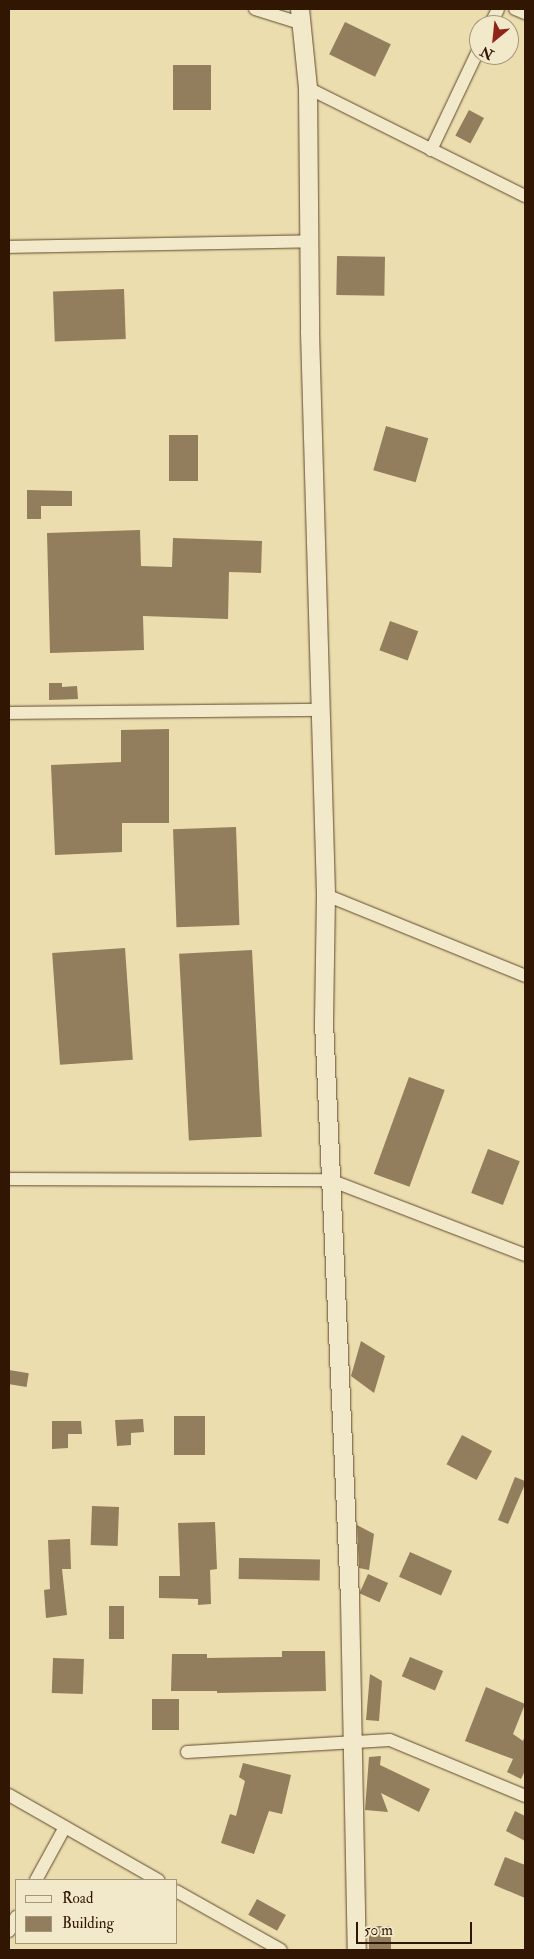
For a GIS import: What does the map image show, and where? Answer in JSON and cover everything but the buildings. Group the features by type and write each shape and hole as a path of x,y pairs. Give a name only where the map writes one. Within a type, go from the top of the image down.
{"street":[{"path":"255,9 300,16 308,88 308,241 326,895 324,1022 350,1599 357,1950"},
{"path":"516,9 525,13"},
{"path":"431,150 471,65"},
{"path":"308,88 525,196"},
{"path":"9,247 308,241"},
{"path":"9,713 321,710"},
{"path":"326,895 525,976"},
{"path":"9,1179 330,1180 525,1255"},
{"path":"187,1752 390,1740 525,1796"},
{"path":"9,1795 156,1879"},
{"path":"37,1879 65,1827"},
{"path":"178,1892 265,1946 281,1950"},
{"path":"9,1931 15,1919"}]}
